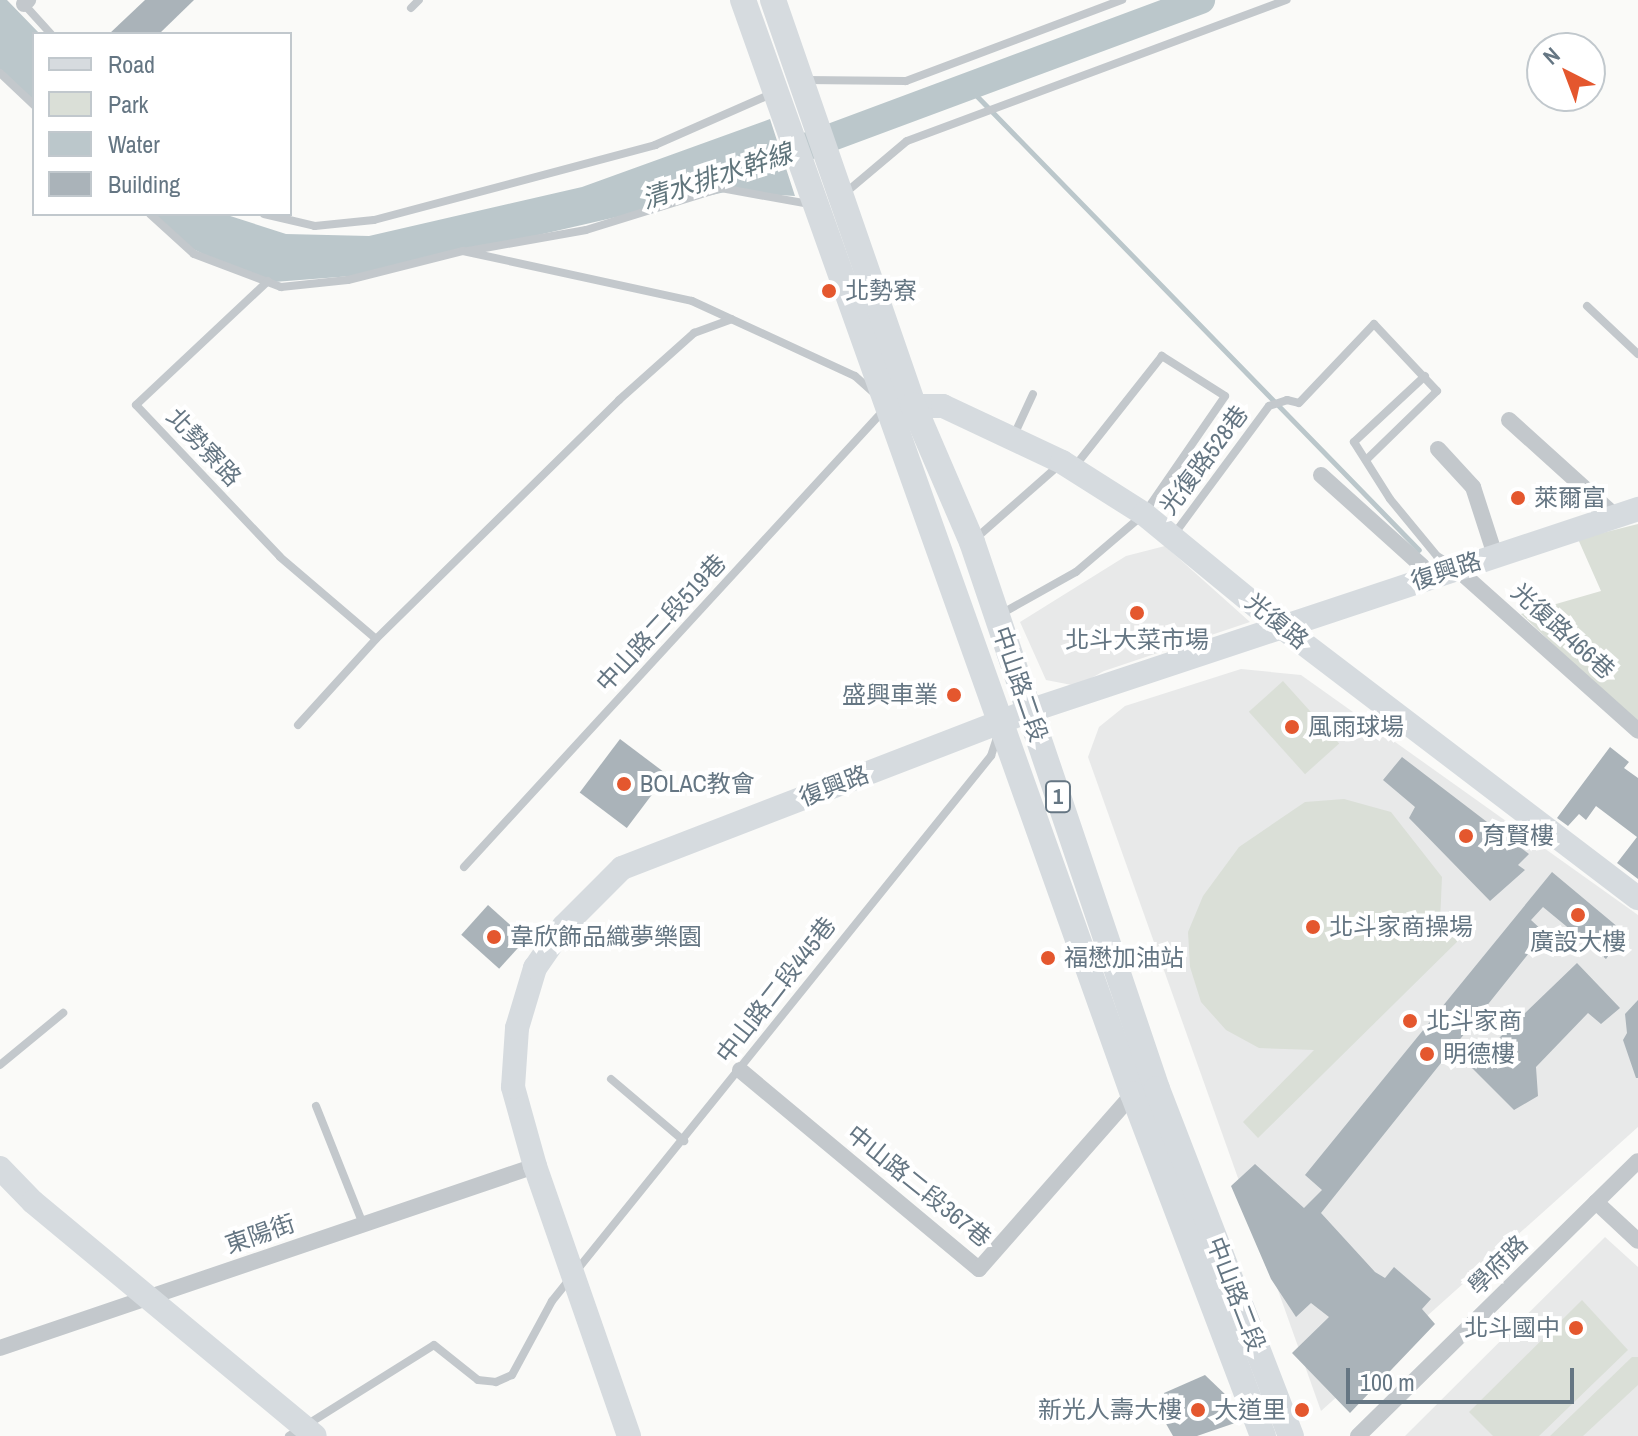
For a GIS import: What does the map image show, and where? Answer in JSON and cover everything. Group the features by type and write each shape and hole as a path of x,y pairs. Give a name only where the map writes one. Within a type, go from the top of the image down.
{"main road":[{"name":"1","path":"743,0 775,93 813,161"},
{"name":"1","path":"773,0 800,80 813,161"},
{"name":"中山路二段","path":"813,161 900,406 1002,721 1145,1091 1291,1436"},
{"name":"中山路二段","path":"900,406 972,542 1029,711 1145,1091 1263,1436"}],"street":[{"name":"光復路","path":"900,406 943,406 1067,466 1144,514 1174,534 1283,628 1638,898"},
{"path":"1509,420 1614,515"},
{"path":"1438,449 1473,487 1495,555"},
{"path":"1321,475 1432,575"},
{"name":"復興路","path":"629,1436 535,1166 513,1087 517,1028 535,968 564,926 622,868 1029,711 1638,509"},
{"name":"光復路466巷","path":"1456,568 1638,731"},
{"name":"中山路二段367巷","path":"740,1070 979,1269 1145,1091"},
{"name":"學府路","path":"1358,1436 1638,1161"},
{"name":"東陽街","path":"0,1348 535,1166"},
{"path":"0,1168 33,1202 151,1297 302,1432"},
{"path":"1596,1202 1638,1241"}],"lane":[{"path":"411,8 419,0"},
{"path":"800,80 906,81 1122,0"},
{"path":"152,216 194,254 281,287 348,280 463,251 586,230 721,188 828,202 907,141 1287,0"},
{"path":"24,1 49,32"},
{"path":"0,73 32,103"},
{"path":"272,216 315,226 374,220 655,145 775,93"},
{"path":"463,251 692,301 855,376 900,406"},
{"name":"北勢寮路","path":"268,281 136,405 280,557 376,639"},
{"path":"1587,306 1638,354"},
{"path":"298,725 376,639 619,400 694,333 732,319"},
{"name":"光復路528巷","path":"1174,534 1269,406 1287,400 1299,403 1374,324 1425,376"},
{"path":"972,542 1067,466 1162,356 1225,396 1144,514 1076,572 997,616"},
{"path":"1367,459 1437,391 1425,376 1354,442 1390,499 1437,556 1456,568"},
{"path":"1012,439 1033,394"},
{"name":"中山路二段519巷","path":"464,867 900,406"},
{"name":"中山路二段445巷","path":"302,1432 434,1345 478,1380 496,1382 512,1375 552,1301 574,1281 991,756 1002,721"},
{"path":"0,1065 63,1013"},
{"path":"611,1079 684,1141"},
{"path":"316,1106 363,1225"}],"shaded area":[{"name":"北斗大菜市場","path":"1165,546 1250,622 1104,671 1077,686 1046,680 1020,622 1126,556"},
{"name":"北斗家商","path":"1241,669 1301,675 1638,915 1638,1127 1321,1411 1088,757 1099,727 1125,706"},
{"name":"北斗國中","path":"1605,1237 1638,1267 1638,1436 1405,1436"}],"green space":[{"path":"1638,524 1638,725 1521,614 1601,591 1578,539"},
{"name":"風雨球場","path":"1283,681 1339,743 1305,774 1249,712"},
{"name":"北斗家商操場","path":"1344,799 1391,812 1442,877 1440,922 1418,945 1450,914 1466,933 1258,1138 1243,1122 1314,1050 1259,1048 1226,1030 1201,1002 1190,967 1188,932 1203,896 1239,847 1305,802"},
{"path":"1582,1300 1628,1350 1539,1436 1493,1436 1469,1412"},
{"path":"1632,1357 1638,1357 1638,1385 1583,1436 1550,1436"}],"water":[{"path":"0,0 7,0 38,32 32,32 32,104 0,69"},
{"path":"770,119 795,196 725,192 365,275 261,283 189,247 150,216 230,216 286,234 369,236 582,187"}],"building":[{"path":"145,0 194,0 161,32 111,32"},
{"name":"BOLAC教會","path":"620,739 667,775 627,828 580,793"},
{"path":"1610,747 1629,762 1624,768 1638,778 1638,879 1617,863 1637,837 1596,806 1586,820 1579,814 1568,826 1557,818"},
{"name":"育賢樓","path":"1402,757 1529,854 1518,865 1525,870 1490,901 1409,818 1415,807 1383,780"},
{"path":"1552,872 1625,933 1606,959 1543,907 1531,920 1545,933 1321,1213 1375,1272 1385,1278 1394,1267 1431,1299 1422,1309 1435,1324 1350,1413 1292,1353 1329,1317 1311,1303 1296,1317 1271,1279 1231,1186 1255,1164 1304,1208 1322,1190 1305,1175"},
{"name":"韋欣飾品織夢樂園","path":"488,905 526,939 499,969 461,935"},
{"path":"1577,963 1620,1008 1601,1024 1588,1013 1536,1067 1538,1096 1514,1110 1470,1066"},
{"path":"1638,1000 1636,1078 1623,1040 1627,1033 1625,1014"},
{"name":"新光人壽大樓","path":"1205,1375 1229,1398 1235,1423 1197,1436 1173,1436 1165,1422 1164,1393"}],"waterway":[{"name":"清水排水幹線","path":"800,149 1201,0"},
{"path":"968,87 1419,550"}],"place":[{"name":"北勢寮","path":"829,291"},
{"name":"萊爾富","path":"1518,498"},
{"name":"北斗大菜市場","path":"1137,613"},
{"name":"盛興車業","path":"954,695"},
{"name":"風雨球場","path":"1292,727"},
{"name":"BOLAC教會","path":"624,784"},
{"name":"育賢樓","path":"1466,836"},
{"name":"廣設大樓","path":"1578,915"},
{"name":"北斗家商操場","path":"1313,927"},
{"name":"韋欣飾品織夢樂園","path":"494,937"},
{"name":"福懋加油站","path":"1048,958"},
{"name":"北斗家商","path":"1410,1021"},
{"name":"明德樓","path":"1427,1054"},
{"name":"北斗國中","path":"1576,1328"},
{"name":"新光人壽大樓","path":"1198,1410"},
{"name":"大道里","path":"1302,1410"}]}
